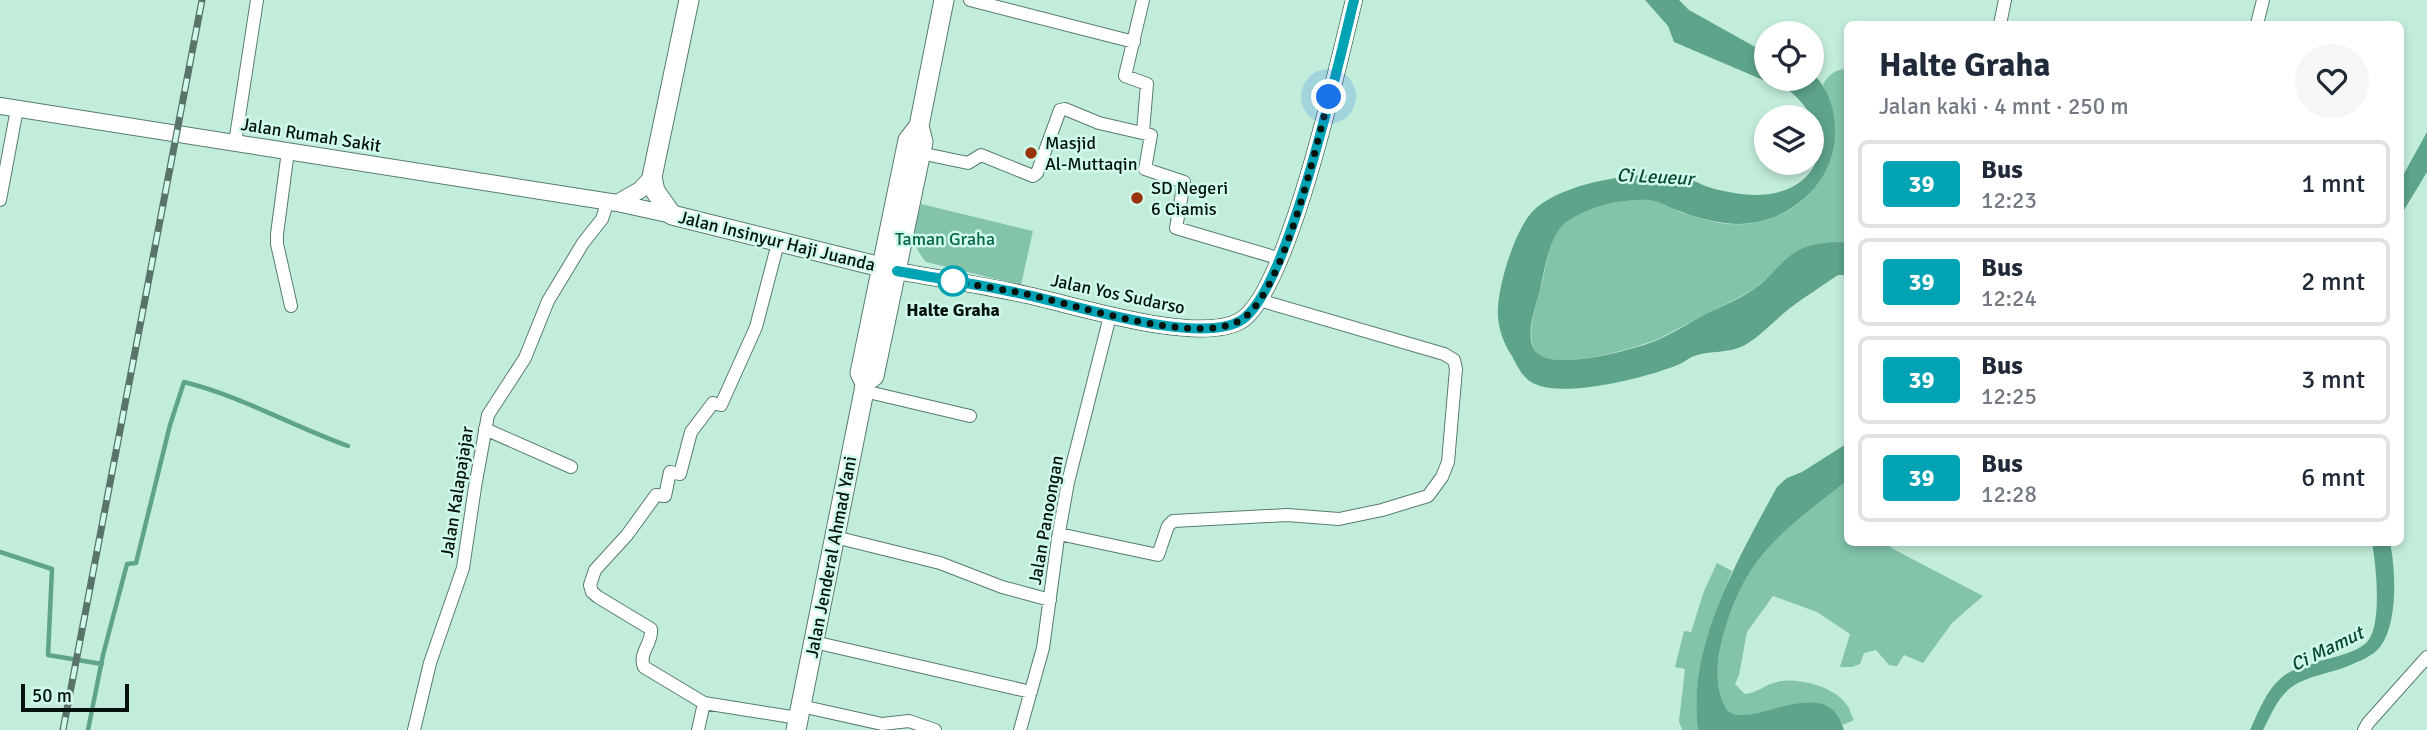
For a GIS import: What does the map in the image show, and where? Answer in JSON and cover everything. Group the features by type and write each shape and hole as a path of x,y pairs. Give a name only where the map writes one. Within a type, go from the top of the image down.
{"highway":[{"path":"652,177 689,0"},
{"name":"Jalan Jenderal Ahmad Yani","path":"889,270 923,142 919,126 944,0"},
{"name":"Jalan Jenderal Ahmad Yani","path":"798,718 864,387 874,376 908,139 919,126"},
{"name":"Jalan Insinyur Haji Juanda","path":"652,177 654,191 672,215 889,270"}],"main road":[{"name":"Jalan Yos Sudarso","path":"889,270 1027,295 1110,316 1188,328 1216,329 1241,321 1259,300 1281,259 1315,148 1354,0"},
{"name":"Jalan Rumah Sakit","path":"0,106 612,202 672,215"},
{"path":"612,202 640,190 652,177"}],"street":[{"path":"234,143 257,0"},
{"path":"970,0 1134,42"},
{"path":"1143,0 1125,76 1147,84 1143,132"},
{"path":"2001,21 2005,0"},
{"path":"2258,21 2263,0"},
{"path":"920,153 968,163 981,155 1033,176 1037,173 1062,108 1098,123 1151,135 1144,169 1184,180 1176,228 1281,259"},
{"path":"0,200 17,109"},
{"path":"289,151 276,234 292,306"},
{"name":"Jalan Kalapajajar","path":"414,730 430,663 463,568 485,429 495,402 525,358 548,301 612,202"},
{"path":"778,243 756,327 721,405 713,403 691,432 680,474 670,472 665,496 656,495 627,535 594,569 590,585 592,592 651,629 652,637 642,659 644,667 704,704 798,718 882,724 909,721 935,730"},
{"path":"1059,534 1158,555 1168,526 1173,521 1287,515 1339,519 1416,500 1428,496 1434,489 1448,462 1456,369 1454,360 1444,354 1259,300"},
{"name":"Jalan Panoongan","path":"1020,730 1042,648 1068,482 1110,316"},
{"path":"864,387 970,416"},
{"path":"485,429 571,467"},
{"path":"835,537 940,563 1002,587 1050,600"},
{"path":"814,642 1031,692"},
{"path":"2364,730 2427,657"},
{"path":"698,730 704,704"}],"green space":[{"path":"1844,70 1844,243 1824,243 1784,263 1755,289 1647,343 1614,353 1576,359 1545,358 1536,352 1531,339 1534,312 1551,244 1566,221 1595,208 1621,201 1644,199 1660,202 1705,220 1723,223 1755,223 1793,208 1812,191 1824,175 1831,155 1834,144 1833,122 1824,83 1833,73"},
{"name":"Taman Graha","path":"921,204 1033,231 1021,285 926,262 915,241"},
{"path":"1844,483 1844,546 1889,546 1983,596 1952,623 1923,663 1904,655 1897,666 1889,665 1876,650 1864,653 1860,664 1840,667 1850,634 1817,612 1773,596 1747,632 1735,684 1745,694 1789,680 1817,685 1834,693 1848,707 1854,720 1843,725 1832,711 1818,704 1785,706 1739,715 1728,711 1719,689 1720,649 1739,592 1766,551 1802,516"},
{"path":"1717,563 1732,571 1710,629 1700,669 1696,710 1698,730 1682,730 1679,721 1685,669 1675,667 1684,631 1691,632 1704,591"}],"water":[{"path":"1645,0 1679,0 1689,10 1754,46 1754,76 1674,42 1668,26"},
{"path":"1824,88 1826,91 1834,114 1835,129 1833,150 1824,174 1824,105 1803,105 1789,91 1824,91"},
{"path":"2427,132 2427,172 2404,210 2404,174"},
{"name":"Ci Leueur","path":"1647,175 1683,177 1737,194 1778,192 1796,185 1807,175 1823,175 1802,201 1785,212 1746,224 1719,222 1690,215 1654,201 1640,200 1597,207 1578,215 1562,226 1551,244 1531,326 1533,348 1547,358 1577,359 1630,349 1674,332 1748,293 1801,249 1830,242 1844,243 1844,275 1838,275 1790,308 1751,341 1739,348 1700,354 1678,365 1644,376 1585,388 1549,388 1531,382 1521,372 1504,342 1499,327 1498,306 1508,262 1519,233 1532,212 1545,202 1562,193 1603,180"},
{"path":"1843,446 1844,483 1783,533 1766,551 1739,592 1720,649 1718,672 1721,697 1728,711 1739,715 1754,714 1789,705 1822,704 1835,713 1844,730 1698,730 1696,699 1708,636 1732,573 1747,543 1777,487 1787,478 1802,472"},
{"path":"2372,546 2390,546 2394,568 2393,611 2386,637 2380,647 2361,660 2293,686 2279,700 2263,730 2250,730 2266,696 2284,676 2366,643 2375,624"}],"waterway":[{"path":"88,730 103,655 127,564 136,563 170,425 184,382 226,395 348,446"},
{"path":"0,552 52,569 48,655 102,664"}],"railway":[{"path":"63,730 202,0"}],"bus line":[{"name":"39","path":"897,271 1027,295 1110,316 1188,328 1216,329 1241,321 1256,306 1286,247 1354,0"}],"place":[{"name":"Masjid Al-Muttaqin","path":"1031,153"},
{"name":"SD Negeri 6 Ciamis","path":"1137,198"},
{"name":"Halte Graha","path":"953,281"}],"route":[{"path":"953,281 1027,295 1110,316 1188,328 1216,329 1241,321 1256,306 1286,247 1329,97"}],"water label":[{"name":"Ci Mamut","path":"2327,649"}]}
